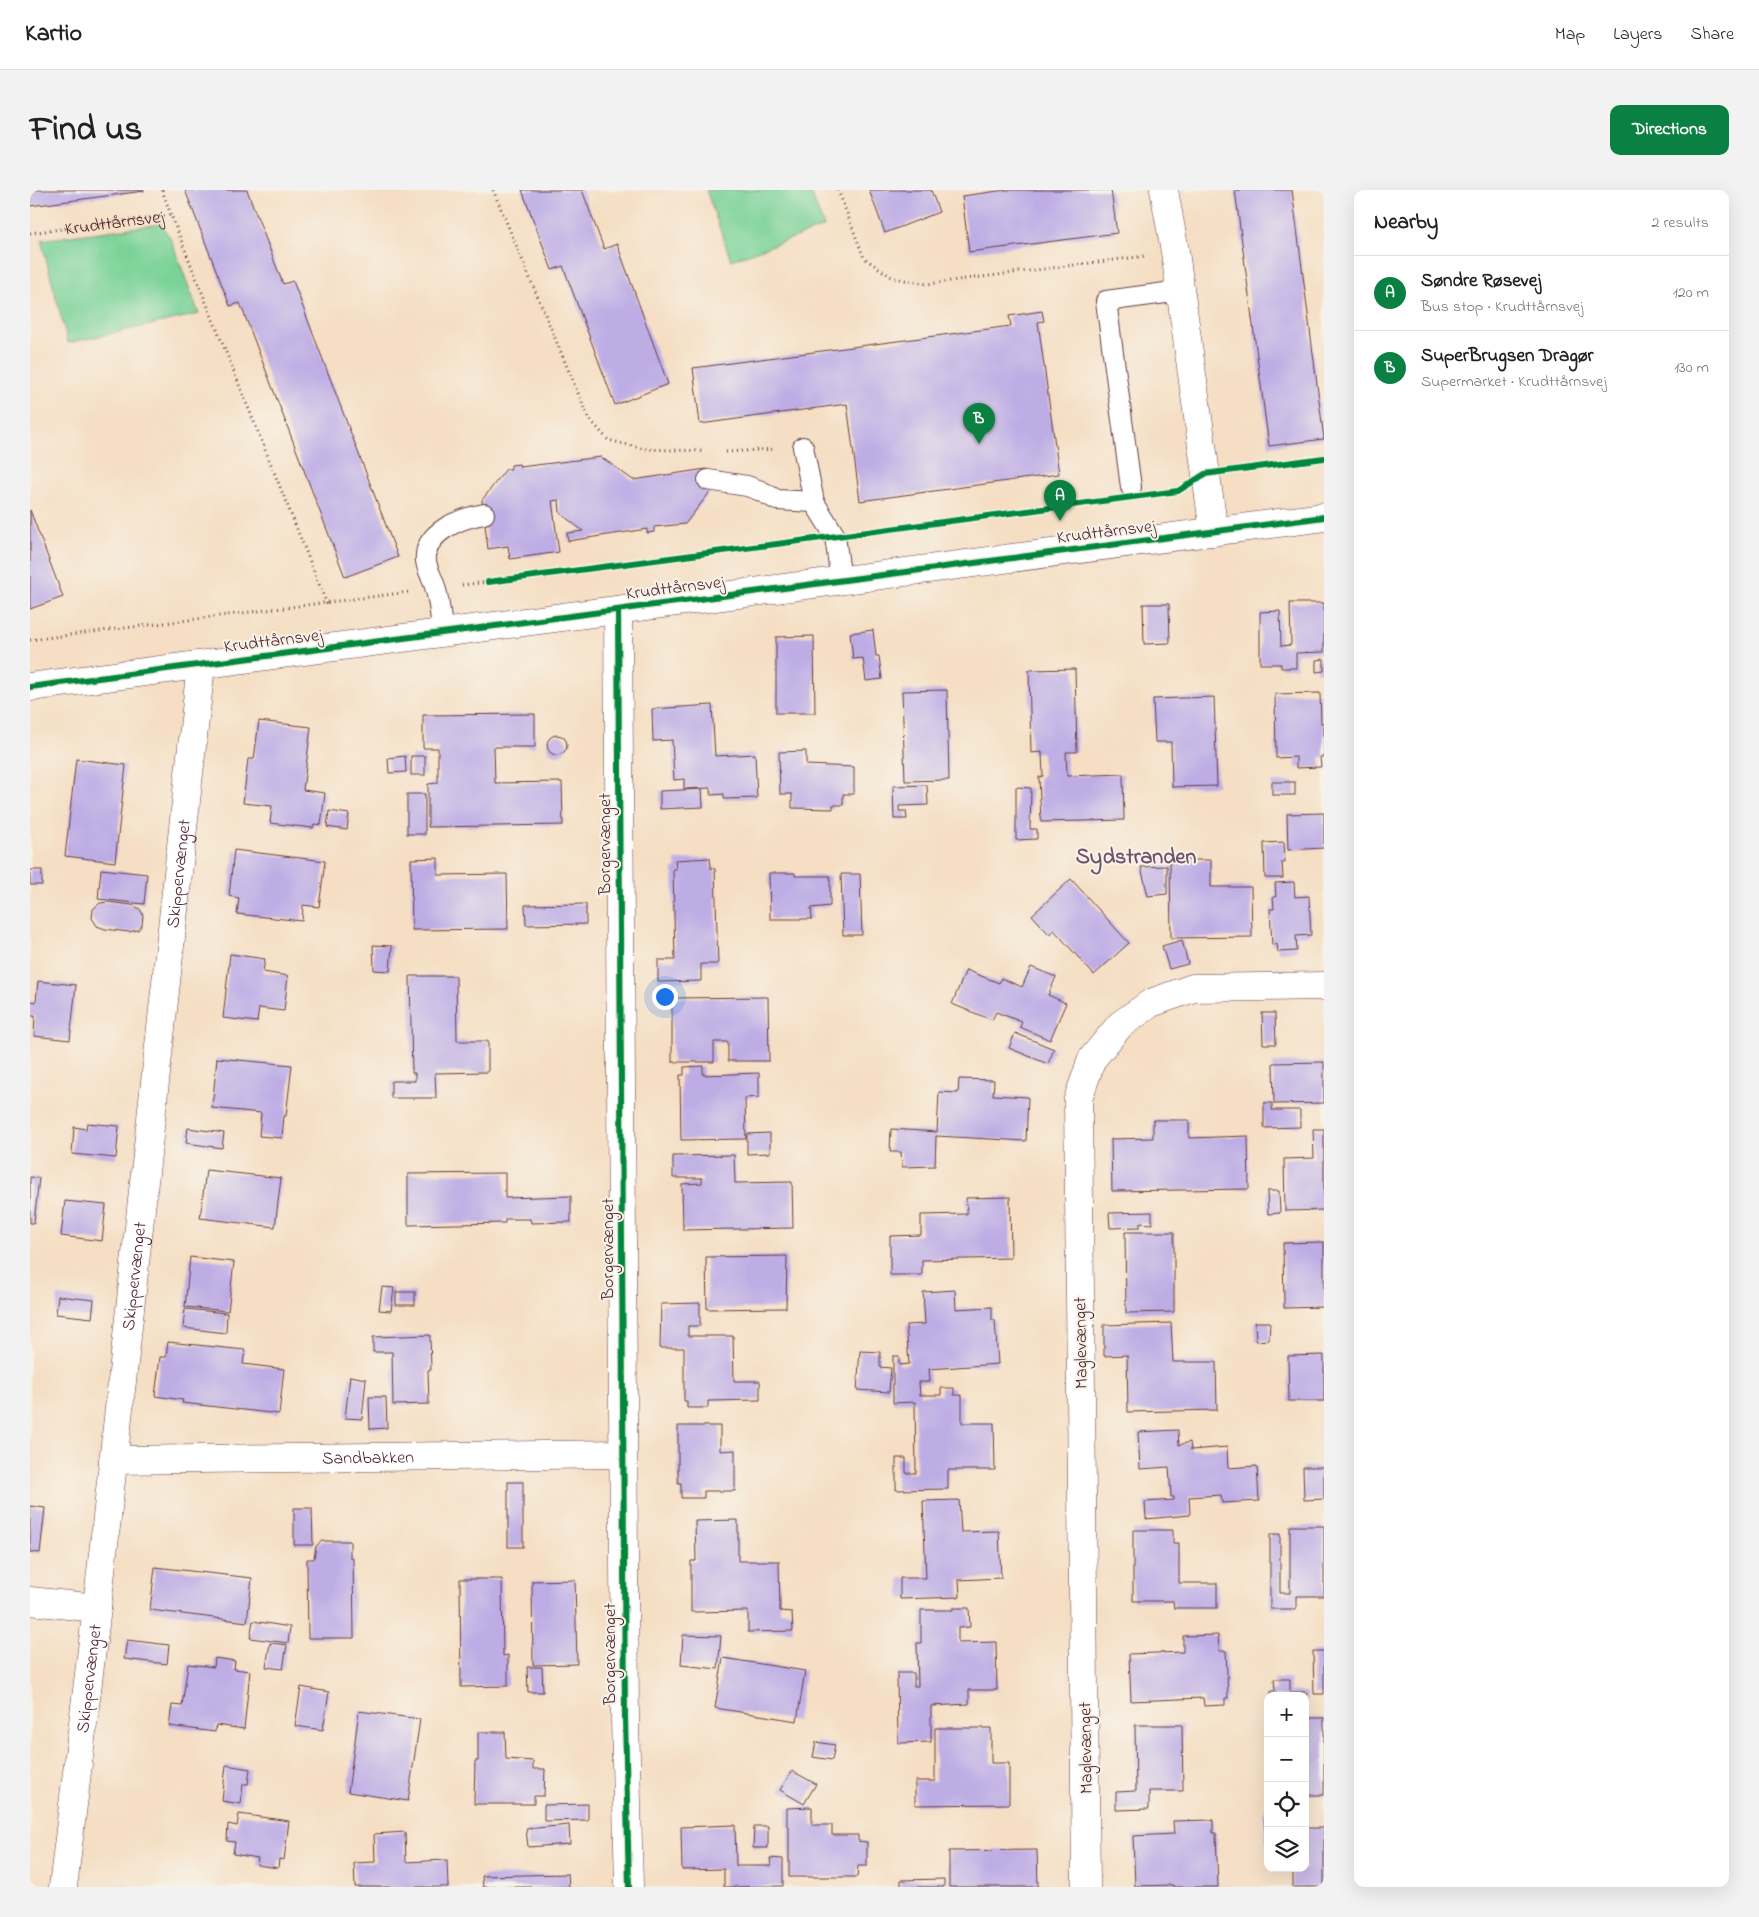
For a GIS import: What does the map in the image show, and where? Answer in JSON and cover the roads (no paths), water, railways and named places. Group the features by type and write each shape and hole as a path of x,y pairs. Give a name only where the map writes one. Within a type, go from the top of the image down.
{"street":[{"path":"1164,190 1175,252 1214,532"},
{"name":"Krudttårnsvej","path":"30,687 1324,518"},
{"name":"Borgervænget","path":"618,610 625,1718 629,1887"},
{"name":"Skippervænget","path":"63,1887 97,1608 201,665"},
{"name":"Maglevænget","path":"1086,1887 1078,1099 1092,1059 1120,1025 1152,1004 1194,988 1324,986"},
{"name":"Sandbakken","path":"113,1460 623,1454"},
{"path":"30,1601 97,1608"}],"lane":[{"path":"1131,487 1106,301 1180,291"},
{"path":"803,447 814,502 835,536 841,581"},
{"path":"708,480 747,486 777,500 814,502"},
{"path":"443,633 436,589 426,561 428,548 436,536 452,523 467,516 484,514"}],"place":[{"name":"SuperBrugsen Dragør","path":"979,444"},
{"name":"Søndre Røsevej","path":"1060,521"}],"district":[{"name":"Sydstranden","path":"1136,855"}]}
